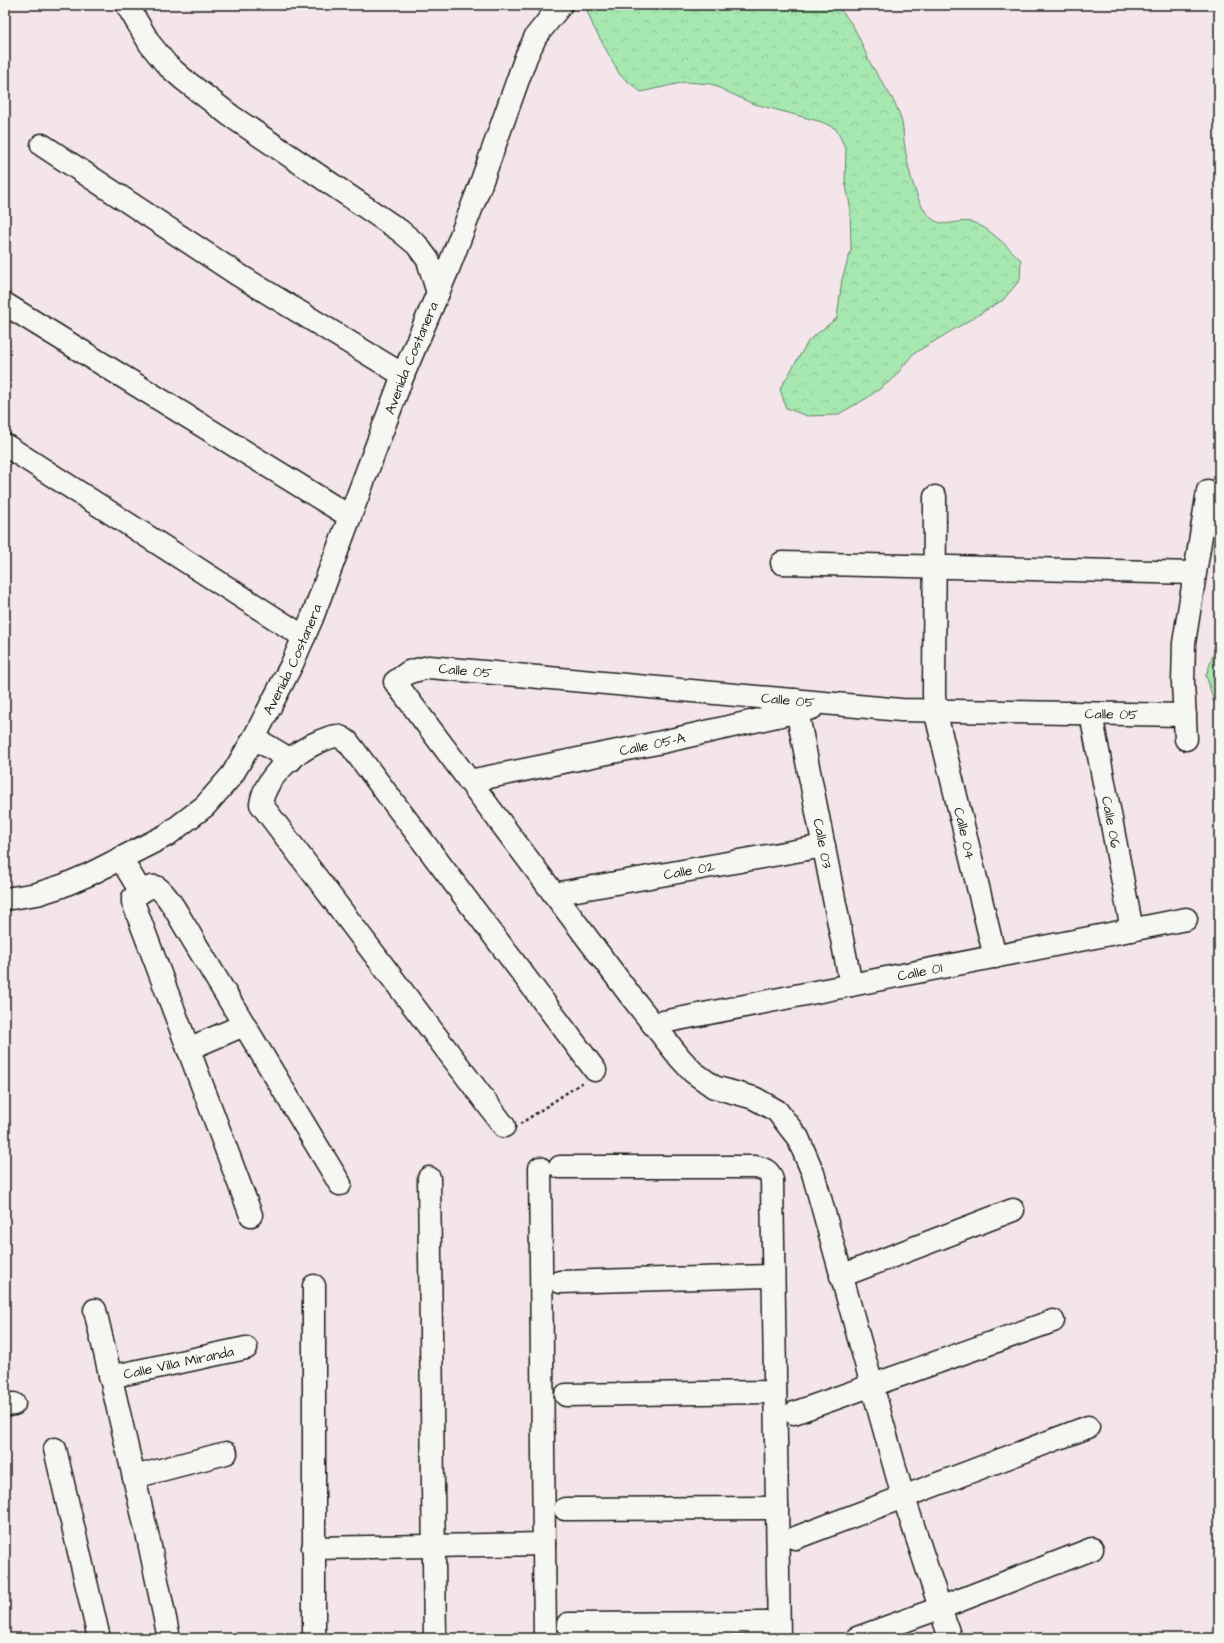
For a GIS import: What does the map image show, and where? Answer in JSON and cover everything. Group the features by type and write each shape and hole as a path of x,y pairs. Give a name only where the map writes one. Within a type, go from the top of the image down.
{"street":[{"path":"127,5 150,44 167,65 183,79 231,116 400,230 417,245 428,260 438,292"},
{"name":"Avenida Costanera","path":"5,899 36,894 62,886 121,859 167,835 205,806 232,774 254,738 304,637 403,375 480,186 526,57 536,36 561,5"},
{"path":"42,145 237,274 403,375"},
{"path":"5,304 349,516"},
{"path":"5,445 304,637"},
{"path":"1186,739 1183,683 1184,643 1208,491"},
{"name":"Calle 04","path":"934,497 934,694 936,710 995,957"},
{"path":"782,563 1194,573"},
{"name":"Calle 05","path":"469,781 395,682 409,672 428,667 796,706 835,704 901,710 1185,715"},
{"name":"Calle 05-A","path":"469,781 662,742 796,706"},
{"name":"Calle 03","path":"796,706 851,985"},
{"name":"Calle 06","path":"1092,714 1132,930"},
{"path":"504,1126 261,804 262,796 270,782 291,760 315,743 331,736 340,736 348,742 595,1070"},
{"path":"254,738 291,760"},
{"path":"469,781 680,1058 702,1080 714,1087 754,1098 777,1111 798,1138 813,1173 904,1497 950,1638"},
{"name":"Calle 02","path":"554,894 824,846"},
{"path":"121,859 141,892"},
{"path":"251,1215 133,902 133,898 151,887 156,887 168,900 340,1184"},
{"name":"Calle 01","path":"653,1024 1186,919"},
{"path":"188,1049 244,1025"},
{"path":"545,1638 544,1544 550,1168 755,1167 765,1169 770,1174 772,1180 778,1631 568,1624"},
{"path":"429,1178 436,1638"},
{"path":"841,1276 1013,1210"},
{"path":"560,1282 773,1276"},
{"path":"314,1286 314,1638"},
{"path":"95,1310 134,1477 169,1638"},
{"path":"794,1413 872,1387 1053,1321"},
{"name":"Calle Villa Miranda","path":"110,1377 246,1348"},
{"path":"566,1395 775,1392"},
{"path":"795,1538 1088,1427"},
{"path":"55,1449 99,1638"},
{"path":"134,1477 226,1453"},
{"path":"565,1509 777,1508"},
{"path":"313,1548 544,1544"},
{"path":"857,1638 940,1608 1092,1549"}],"path":[{"path":"504,1126 514,1126 524,1122 586,1079 595,1070"}],"green space":[{"path":"585,5 835,5 849,20 872,66 897,107 903,126 906,154 911,178 923,208 930,217 937,222 971,222 990,232 1021,260 1020,280 1003,300 913,354 893,379 867,398 837,415 807,416 786,408 780,389 809,340 837,318 842,279 851,250 850,205 845,181 846,149 836,129 822,122 751,103 711,84 685,82 641,92 620,75 593,26"},
{"path":"1214,653 1219,653 1219,707 1214,702 1206,675"}]}
